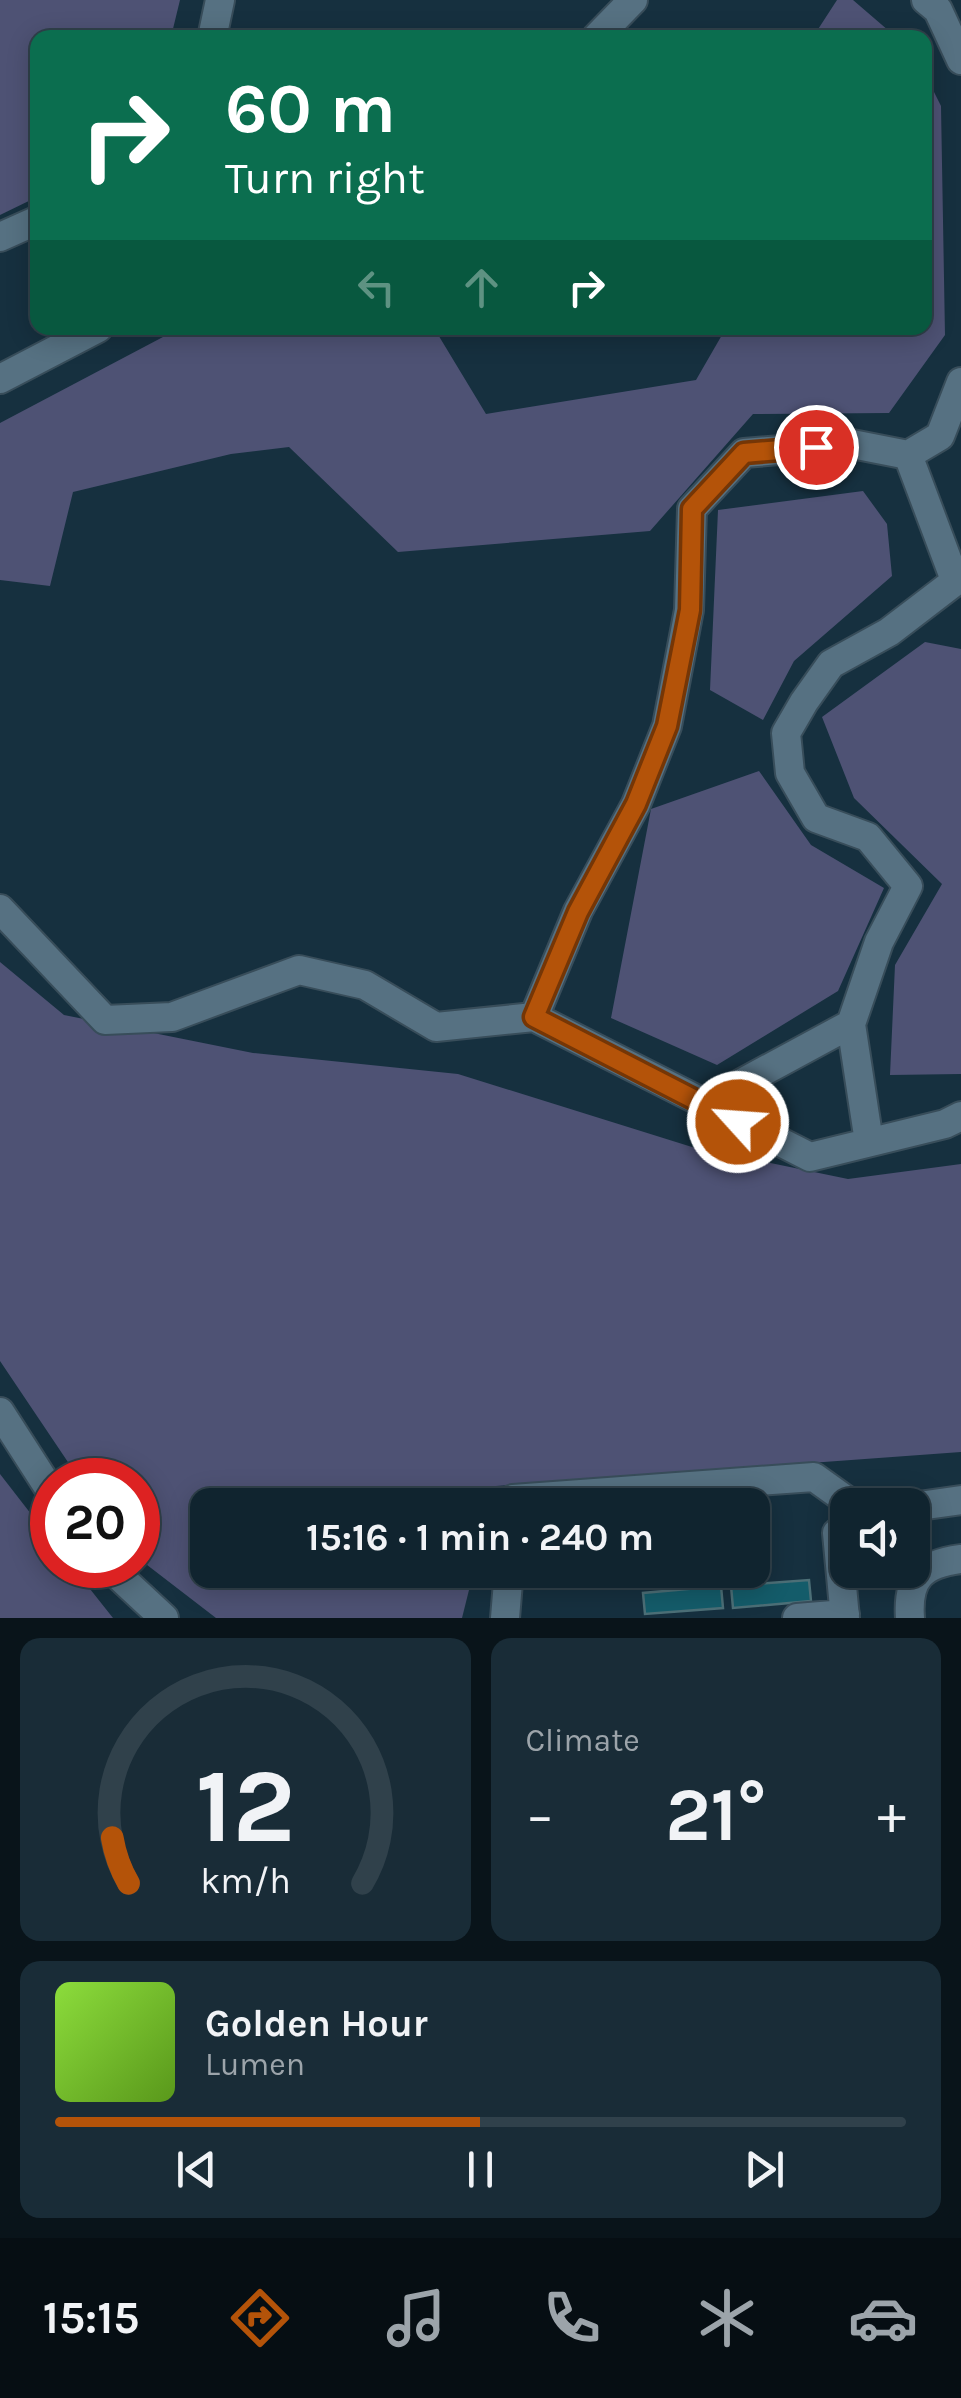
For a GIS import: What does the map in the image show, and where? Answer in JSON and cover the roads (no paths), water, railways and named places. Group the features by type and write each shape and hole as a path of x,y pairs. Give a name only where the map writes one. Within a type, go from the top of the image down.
{"lane":[{"path":"214,30 220,0"},
{"path":"604,30 633,0"},
{"path":"936,3 961,60"},
{"path":"0,237 30,224"},
{"path":"0,379 85,335"},
{"path":"534,1017 578,912 636,804 667,726 690,610 692,509 744,453 852,444 908,456 950,430 961,382"},
{"path":"870,1142 850,1024 879,942 908,886 868,836 816,818 790,773 786,733 831,664 889,632 958,578 908,456"},
{"path":"0,909 105,1020 172,1017 299,970 365,985 436,1027 534,1017 810,1157 945,1124 961,1116"},
{"path":"703,1104 850,1024"},
{"path":"0,1412 30,1459"},
{"path":"657,1488 814,1476 830,1488"},
{"path":"930,1504 961,1500"},
{"path":"910,1618 908,1596 914,1582 939,1562 961,1559"},
{"path":"132,1588 164,1618"},
{"path":"506,1618 507,1588"},
{"path":"796,1618 845,1616 842,1588"}]}
